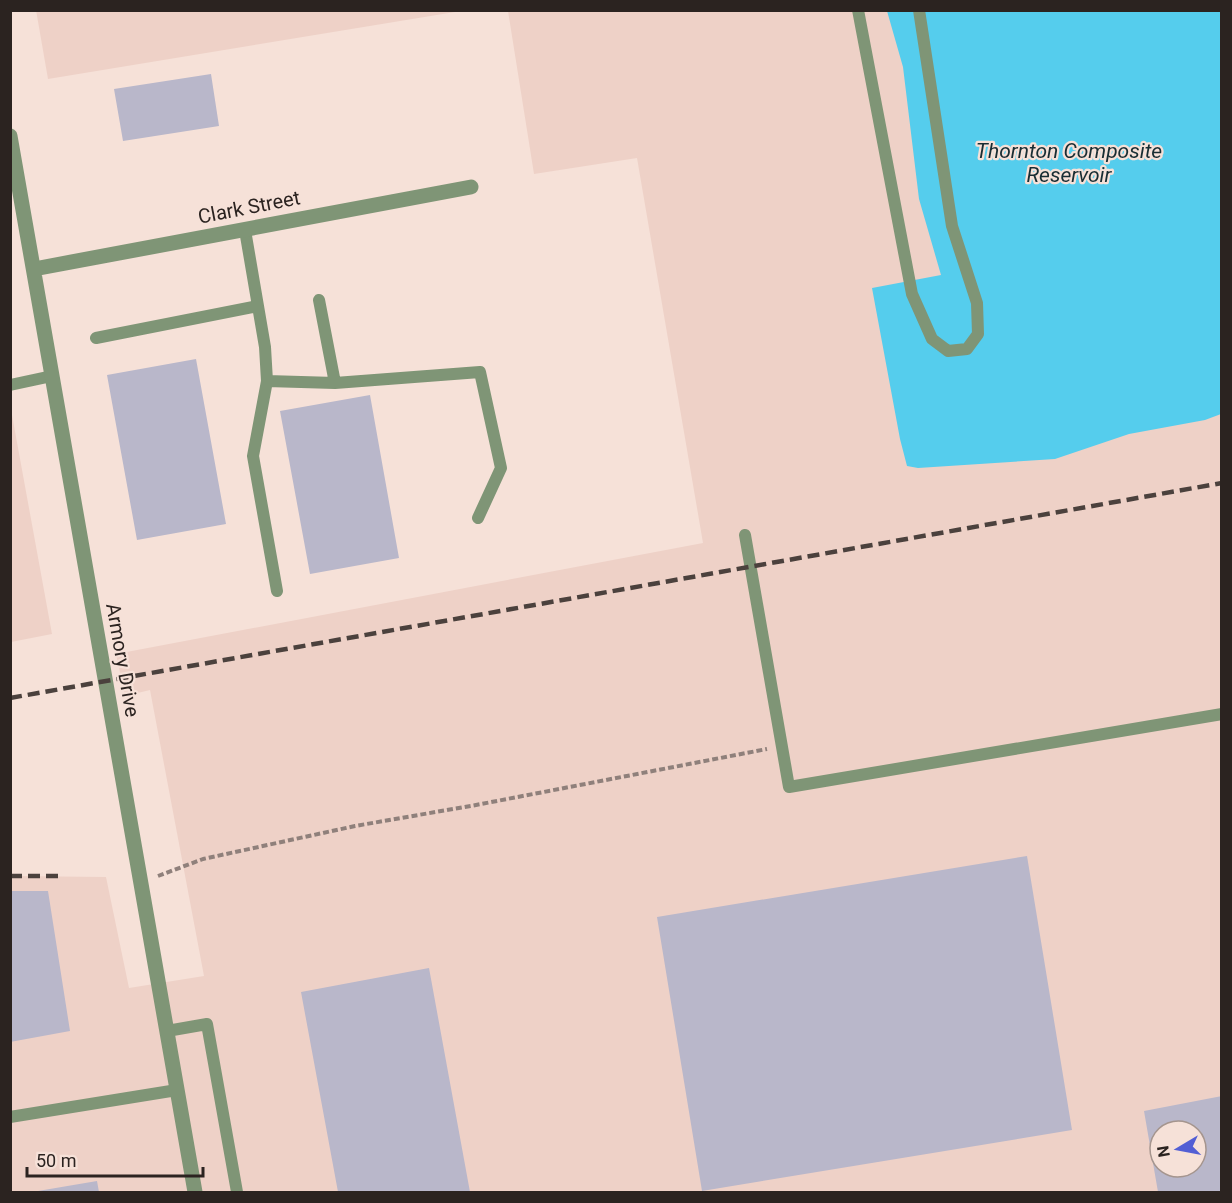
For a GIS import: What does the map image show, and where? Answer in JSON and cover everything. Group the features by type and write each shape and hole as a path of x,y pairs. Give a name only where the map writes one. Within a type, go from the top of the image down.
{"street":[{"name":"Armory Drive","path":"10,136 195,1192"},
{"name":"Clark Street","path":"34,269 471,187"}],"lane":[{"path":"858,10 912,294 932,339 948,351 967,349 978,334 977,303 952,226 920,10"},
{"path":"244,230 265,346 267,381 254,456 277,591"},
{"path":"319,300 335,383"},
{"path":"96,338 258,306"},
{"path":"267,381 335,383 480,372 501,468 478,518"},
{"path":"10,385 52,376"},
{"path":"746,535 789,787 1221,714"},
{"path":"167,1031 207,1024 237,1192"},
{"path":"10,1117 177,1090"}],"path":[{"path":"141,883 202,859 242,850 355,826 782,746"}],"shaded area":[{"path":"36,10 461,10 461,11 48,79"},
{"path":"508,11 1221,11 1221,1192 11,1192 11,876 106,877 129,988 204,976 150,690 125,696 116,654 703,543 637,158 534,174"},
{"path":"10,404 52,634 11,642 10,642"}],"water":[{"name":"Thornton Composite Reservoir","path":"887,11 1221,11 1221,414 1205,420 1129,434 1055,459 918,468 907,466 872,288 941,275 919,199 903,67"}],"building":[{"path":"211,74 219,126 123,141 114,89"},
{"path":"196,359 226,524 137,540 107,375"},
{"path":"370,395 399,558 310,574 280,411"},
{"path":"1027,856 1072,1130 702,1191 657,917"},
{"path":"10,891 48,891 70,1031 10,1042"},
{"path":"429,968 470,1192 338,1192 301,992"},
{"path":"1222,1096 1222,1192 1158,1192 1156,1179 1208,1179 1208,1119 1148,1119 1148,1134 1144,1111"},
{"path":"97,1181 99,1192 38,1192 38,1191"}],"railway":[{"path":"10,698 1222,483"},
{"path":"10,876 58,876"}]}
